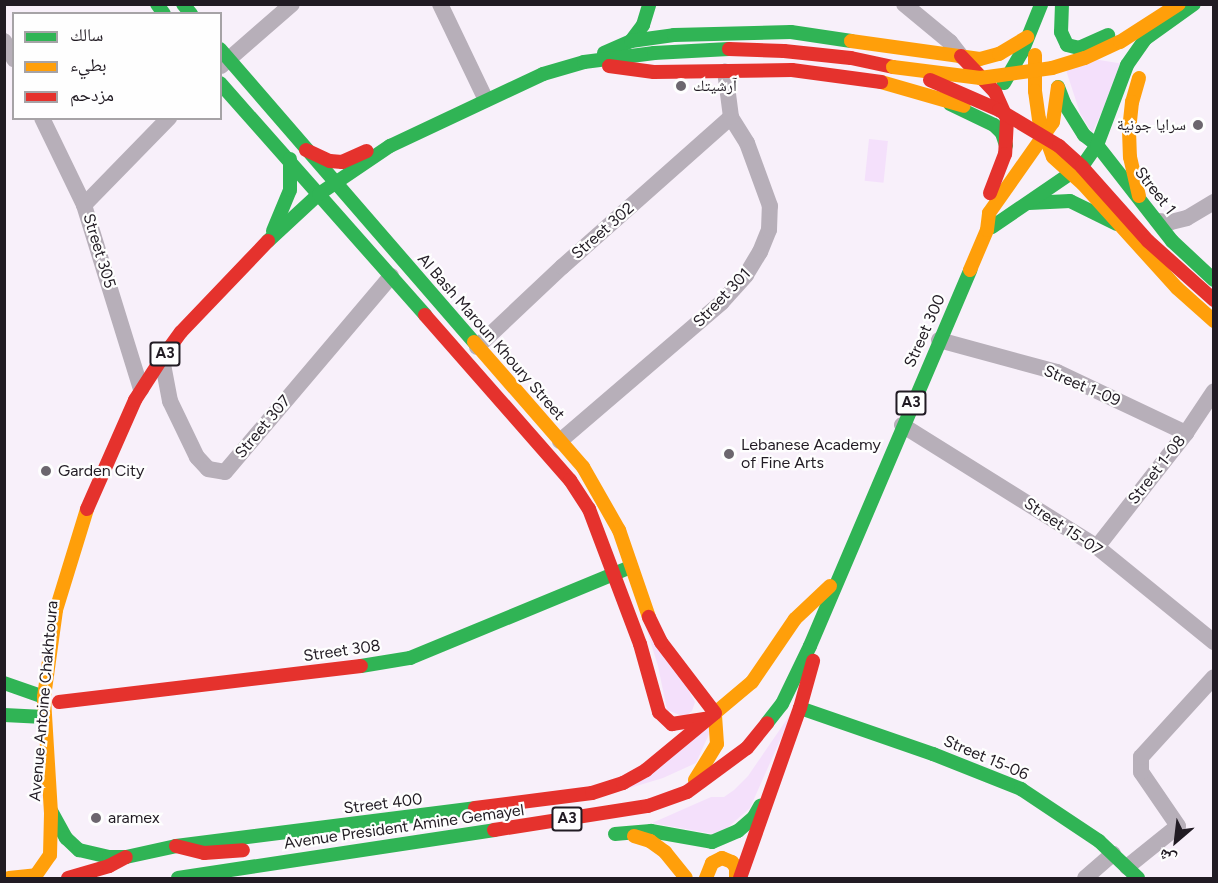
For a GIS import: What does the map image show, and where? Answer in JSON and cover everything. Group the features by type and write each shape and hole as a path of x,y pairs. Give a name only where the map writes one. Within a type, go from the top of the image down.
{"main road":[{"path":"950,104 964,106 980,103 996,92 1015,66 1041,4"},
{"path":"1041,4 1035,75 1039,119 1053,157 1083,184 1177,288 1214,321"},
{"path":"989,213 1044,135 1056,114 1058,87 1053,51 1057,4"},
{"path":"1062,4 1060,32 1063,40 1072,48 1086,46 1120,29 1156,4"},
{"name":"A3","path":"9,879 36,875 42,870 50,855 51,813 44,697 56,610 89,504 116,438 141,389 181,332 270,238 319,194 390,146 543,75 584,62 654,53 722,49 784,51 851,58 944,75 980,78 1052,68 1085,58 1120,42 1179,4"},
{"name":"A3","path":"987,230 1023,203 1083,165 1097,145 1127,65 1148,37 1194,4"},
{"path":"649,5 664,26 674,34"},
{"path":"631,41 643,25 649,5"},
{"path":"1120,29 1112,52 1116,54 1127,52 1148,37"},
{"path":"584,62 631,41 674,34 791,32 980,59 991,57 1017,45 1027,37"},
{"path":"1139,196 1130,157 1129,130 1134,92 1143,70 1148,37"},
{"path":"961,56 996,92 1007,119 1006,145 989,198 987,230"},
{"name":"Al Bash Maroun Khoury Street","path":"222,85 290,159 570,480 588,509 614,574 643,655 657,707 663,717 672,724 713,715 661,642 651,623 619,530 594,482 306,150 223,58"},
{"path":"584,62 654,72 792,70 890,83 950,104 994,125 1002,133 1006,145"},
{"path":"893,67 999,110 1059,146 1082,167 1148,241 1214,300"},
{"name":"Street 1","path":"1058,87 1072,118 1084,135 1097,145 1139,196 1172,242 1214,280"},
{"path":"306,150 330,161 342,162 371,150 390,146"},
{"path":"270,238 290,190 290,159"},
{"path":"1083,184 1088,171 1100,166 1172,242"},
{"path":"1023,203 1070,201 1117,224"},
{"name":"Street 300","path":"838,577 987,230"},
{"name":"Avenue Antoine Chakhtoura","path":"51,813 62,644 74,556"},
{"name":"Street 308","path":"59,702 351,668 410,657 632,567"},
{"name":"Avenue President Amine Gemayel","path":"178,879 313,856 648,807 687,792 734,759 772,720 810,646 838,577"},
{"name":"Street 400","path":"51,813 66,838 79,850 108,857 126,857 176,846 602,792 646,770 752,682 795,619 838,577"},
{"path":"738,879 800,708 813,665 810,646"},
{"path":"4,683 44,697"},
{"name":"Street 15-06","path":"800,708 933,754 1021,789 1099,841 1133,873"},
{"path":"4,715 44,717"},
{"path":"687,792 717,744 713,715"},
{"path":"685,876 665,852 650,841 610,834 651,831 693,841 721,840 738,831 754,817 779,770"},
{"path":"461,835 495,839 537,838"},
{"path":"176,846 204,853 270,849 313,856"},
{"path":"68,879 109,866 126,857"},
{"path":"706,879 711,864 722,858 732,862 738,879"}],"street":[{"path":"223,58 292,4"},
{"path":"440,4 486,100"},
{"path":"903,4 950,42 961,56"},
{"path":"4,40 12,55"},
{"name":"Street 301","path":"560,441 722,302 746,275 760,252 768,230 770,206 747,143 731,117 725,71"},
{"name":"Street 302","path":"477,347 562,267 731,117"},
{"name":"Street 305","path":"43,120 84,205 141,389"},
{"path":"84,205 167,120"},
{"path":"1158,221 1164,223 1181,220 1214,202"},
{"name":"Street 307","path":"162,358 170,401 197,457 208,468 225,472 391,276"},
{"name":"Street 1-09","path":"939,340 1057,372 1186,433"},
{"name":"Street 1-08","path":"1102,551 1214,391"},
{"name":"Street 15-07","path":"902,425 1102,551 1214,642"},
{"path":"1133,873 1178,826 1141,772 1141,757 1214,677"},
{"path":"1085,879 1113,854"}],"shaded area":[{"path":"1093,59 1124,64 1092,133 1080,113 1065,67"},
{"path":"869,139 888,141 884,183 865,181"},
{"path":"636,596 695,702 692,711 685,717 667,710 658,666"},
{"path":"794,709 750,808 719,835 652,823 711,797 724,797 734,790 748,776"},
{"path":"714,723 696,763 663,778 613,793"}],"traffic: fast":[{"path":"157,4 163,12"},
{"path":"183,4 189,12"},
{"path":"1062,4 1061,32 1067,45 1079,48 1108,35"},
{"path":"992,227 1083,165 1097,145 1127,65 1145,39 1194,4"},
{"path":"631,41 643,25 649,5"},
{"path":"1004,83 1022,52 1041,5"},
{"path":"604,53 631,41 674,35 791,32 851,41"},
{"path":"268,241 319,194 390,146 543,74 584,62 654,53 729,49"},
{"path":"222,51 474,342"},
{"path":"222,85 425,315"},
{"path":"1058,87 1064,103 1084,135 1097,145 1172,241 1214,280"},
{"path":"950,104 994,125 1002,133 1006,145"},
{"path":"273,231 290,190 290,159"},
{"path":"1029,203 1070,201 1117,224"},
{"path":"767,723 782,704 810,646 970,270"},
{"path":"361,666 410,658 628,568"},
{"path":"4,683 44,697"},
{"path":"800,708 933,754 1021,789 1099,841 1138,878"},
{"path":"4,715 44,717"},
{"path":"615,834 651,831 712,842 738,831 754,817 760,806"},
{"path":"51,811 66,838 79,850 109,857 126,857 176,846 475,808"},
{"path":"178,878 494,830"}],"traffic: slow":[{"path":"893,67 980,78 1052,68 1085,58 1120,42 1179,4"},
{"path":"851,41 980,59 999,54 1027,37"},
{"path":"1035,55 1035,91 1039,119 1053,157 1083,184 1177,288 1214,321"},
{"path":"1139,78 1132,102 1129,130 1130,157 1139,196"},
{"path":"881,82 964,106"},
{"path":"970,270 987,230 989,213 1053,122 1058,87"},
{"path":"474,342 583,467 619,530 649,617"},
{"path":"9,878 36,875 50,855 51,813 44,697 56,610 87,509"},
{"path":"695,780 717,744 715,713 752,682 795,619 830,586"},
{"path":"634,836 650,841 665,852 686,878"},
{"path":"706,878 712,863 722,858 732,862 736,868 736,878"}],"traffic: jam":[{"path":"729,49 784,51 851,58 893,67"},
{"path":"961,56 995,92 1007,119 1005,154 990,193"},
{"path":"609,66 654,72 792,70 881,82"},
{"path":"930,80 999,110 1059,146 1082,167 1148,241 1214,300"},
{"path":"306,150 330,161 342,162 367,151"},
{"path":"87,509 135,400 162,358 181,332 268,241"},
{"path":"425,315 570,480 589,509 640,644 659,712 672,724 708,718"},
{"path":"475,808 592,793 623,783 646,770 715,713 661,642 649,617"},
{"path":"740,878 800,708 813,661"},
{"path":"59,702 361,666"},
{"path":"494,830 648,806 687,792 747,748 767,723"},
{"path":"176,846 204,853 243,850"},
{"path":"68,878 109,866 126,857"}],"place":[{"name":"آرشيتك","path":"681,86"},
{"name":"سرايا جونية","path":"1198,125"},
{"name":"Lebanese Academy of Fine Arts","path":"729,454"},
{"name":"Garden City","path":"46,471"},
{"name":"aramex","path":"96,818"}]}
